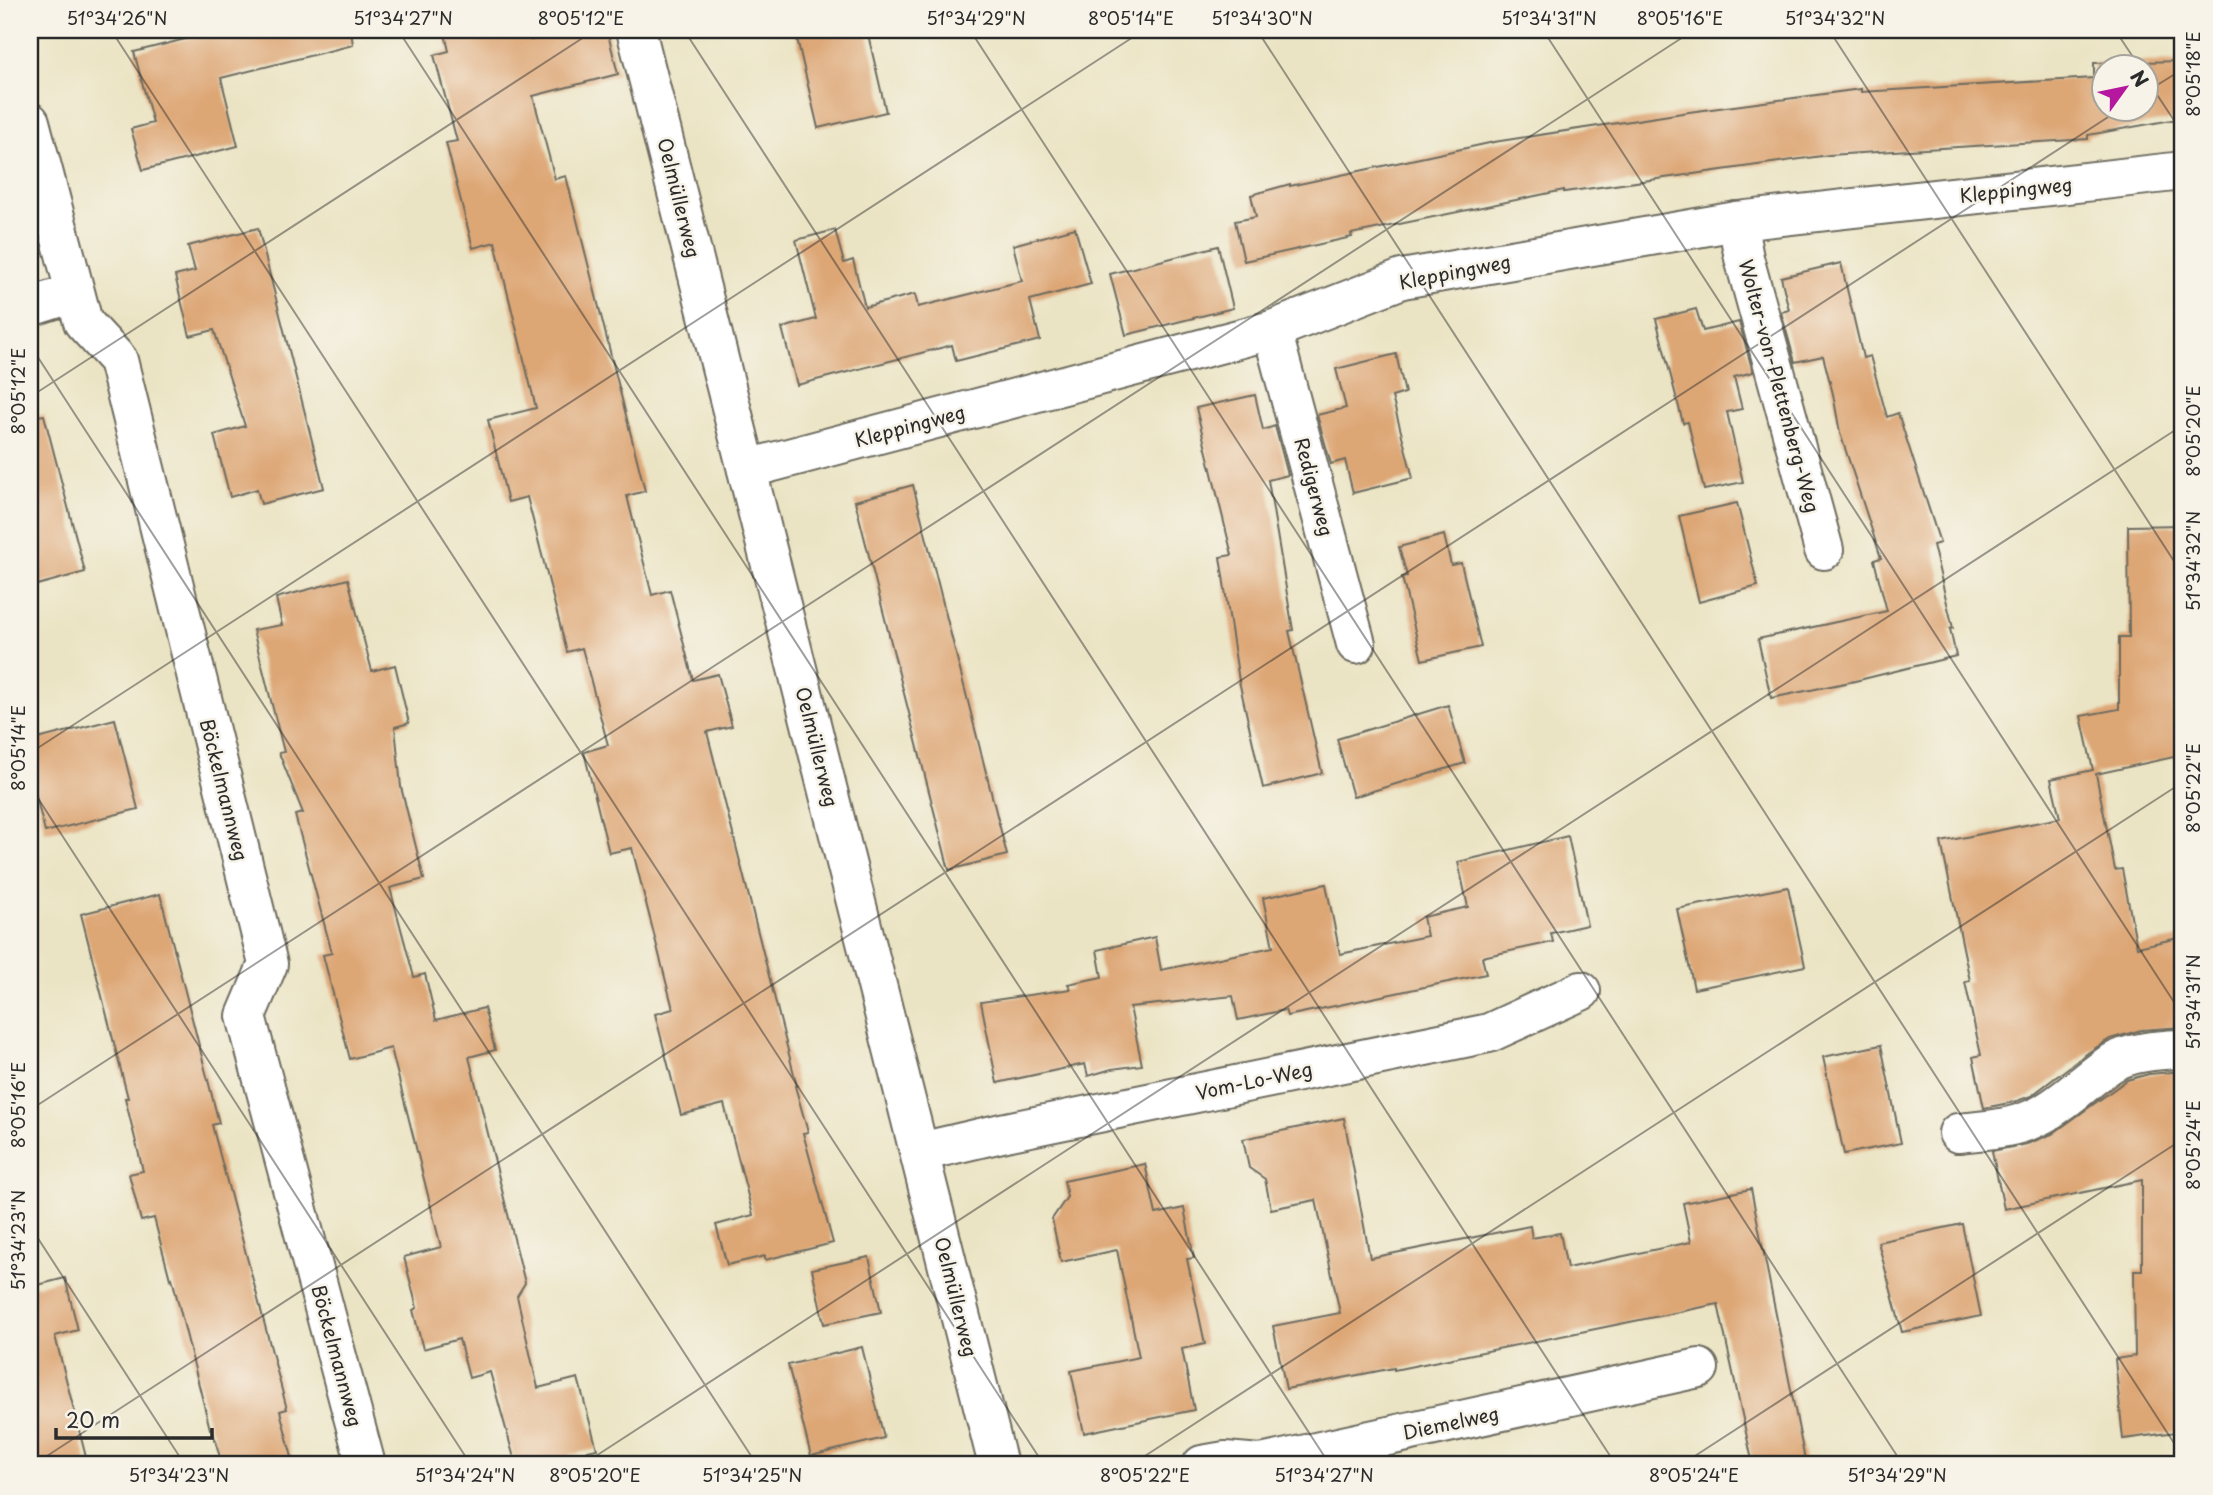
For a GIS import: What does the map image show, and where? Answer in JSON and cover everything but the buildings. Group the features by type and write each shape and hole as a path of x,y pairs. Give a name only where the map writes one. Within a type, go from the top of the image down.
{"street":[{"name":"Oelmüllerweg","path":"636,30 998,1465"},
{"name":"Böckelmannweg","path":"30,122 83,321 118,360 268,964 246,1016 366,1465"},
{"name":"Kleppingweg","path":"747,469 1272,330 1402,279 1737,221 2183,172"},
{"name":"Wolter-von-Plettenberg-Weg","path":"1737,221 1744,258 1824,551"},
{"path":"30,307 74,293"},
{"name":"Redigerweg","path":"1272,330 1356,644"},
{"name":"Vom-Lo-Weg","path":"920,1152 1489,1033 1581,991"},
{"path":"1958,1133 2009,1128 2064,1102 2111,1063 2133,1055 2183,1049"},
{"name":"Diemelweg","path":"1202,1465 1225,1461 1261,1464 1699,1368"}]}
